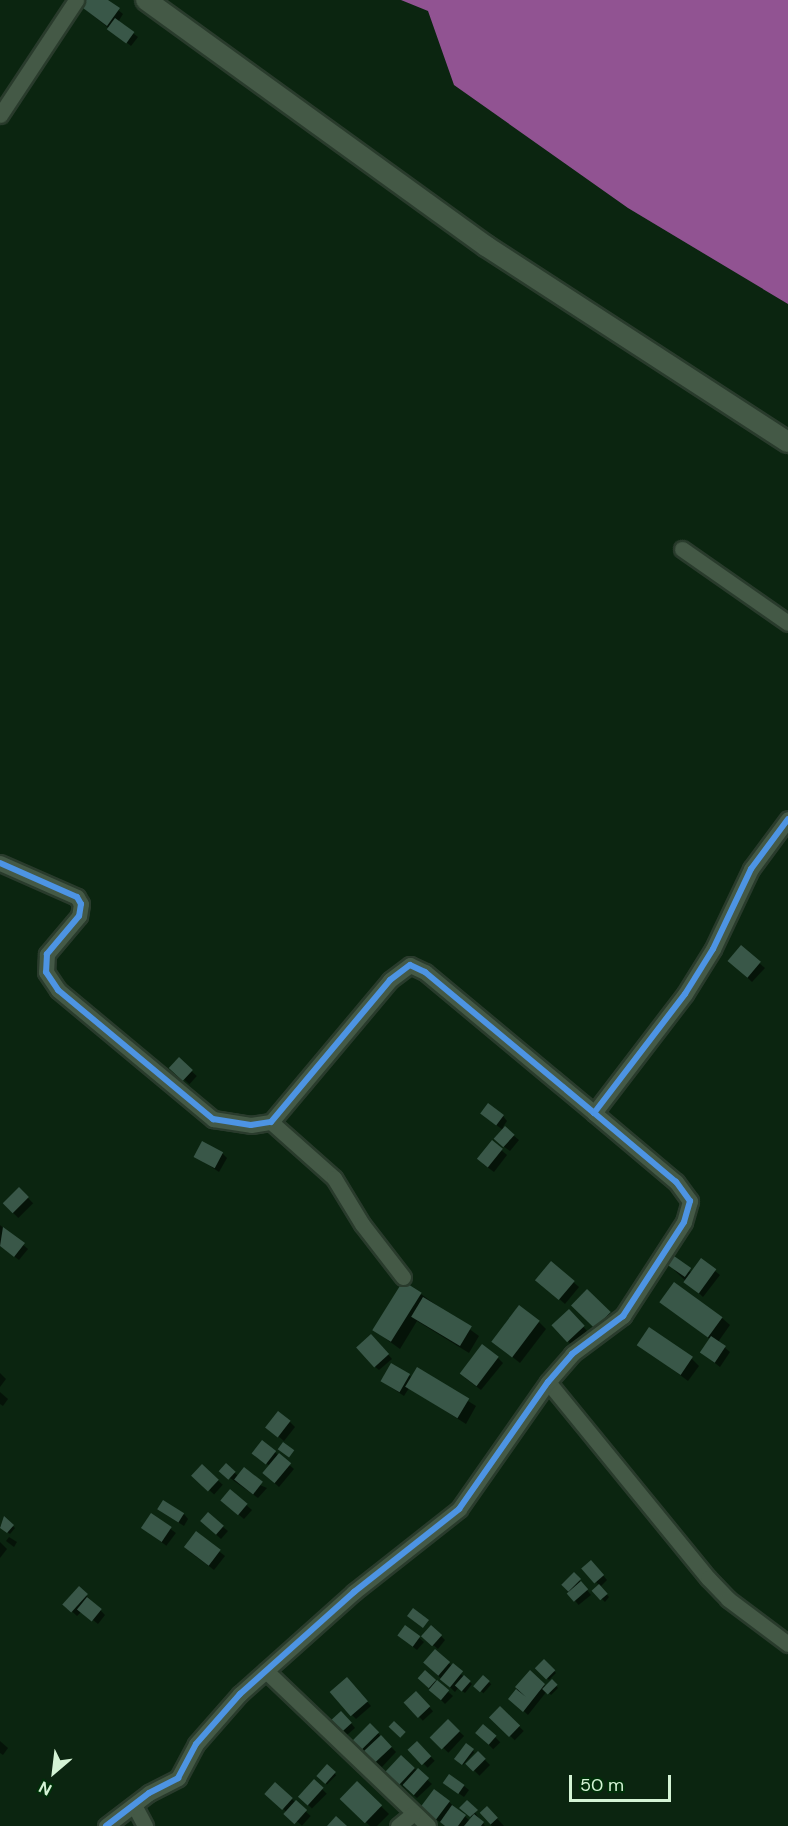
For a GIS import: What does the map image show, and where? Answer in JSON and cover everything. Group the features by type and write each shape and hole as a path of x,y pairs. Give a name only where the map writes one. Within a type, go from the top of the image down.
{"main road":[{"path":"146,0 486,246 788,442"}],"street":[{"path":"0,115 76,0"},
{"path":"682,549 788,623"},
{"path":"594,1113 685,994 724,929 751,869 788,819"},
{"path":"0,863 68,891 81,904 79,916 45,961 46,972 58,990 147,1060 204,1114 237,1124 271,1122 334,1178 362,1224 404,1277"},
{"path":"106,1826 134,1805 178,1778 196,1744 217,1719 266,1671 354,1593 459,1509 548,1382 572,1354 623,1316 684,1222 690,1205 685,1191 594,1113 425,972 410,965 390,980 271,1122"},
{"path":"548,1382 708,1578 728,1599 788,1644"},
{"path":"266,1671 428,1826"},
{"path":"134,1805 145,1826"},
{"path":"398,1826 413,1814"}],"shaded area":[{"path":"401,0 788,0 788,304 628,208 454,85 428,11"}],"building":[{"path":"83,0 108,0 120,8 107,26 79,5"},
{"path":"115,18 134,32 126,43 107,29"},
{"path":"741,945 761,962 747,978 728,961"},
{"path":"179,1057 193,1070 183,1081 169,1068"},
{"path":"488,1103 504,1115 496,1125 480,1113"},
{"path":"505,1126 515,1135 503,1147 494,1139"},
{"path":"492,1140 503,1149 488,1167 477,1159"},
{"path":"202,1141 223,1152 215,1168 194,1157"},
{"path":"19,1187 29,1197 13,1213 3,1203"},
{"path":"3,1227 25,1243 14,1257 0,1246"},
{"path":"674,1256 691,1268 685,1277 668,1265"},
{"path":"701,1258 716,1269 699,1293 683,1282"},
{"path":"551,1261 575,1281 559,1300 535,1280"},
{"path":"403,1281 422,1293 391,1342 372,1330"},
{"path":"674,1282 723,1317 708,1337 659,1302"},
{"path":"587,1289 611,1312 595,1328 571,1306"},
{"path":"423,1297 472,1326 460,1346 411,1317"},
{"path":"519,1305 540,1321 512,1357 491,1342"},
{"path":"569,1309 585,1326 567,1342 551,1325"},
{"path":"649,1327 693,1357 681,1375 637,1345"},
{"path":"371,1334 389,1354 374,1367 356,1347"},
{"path":"711,1336 726,1346 715,1363 700,1353"},
{"path":"482,1344 499,1357 477,1386 460,1374"},
{"path":"391,1363 410,1374 400,1392 380,1381"},
{"path":"417,1367 469,1398 457,1418 405,1387"},
{"path":"278,1411 291,1421 278,1437 265,1428"},
{"path":"262,1440 276,1451 266,1464 252,1453"},
{"path":"283,1442 294,1450 289,1458 278,1449"},
{"path":"279,1453 291,1463 275,1483 262,1473"},
{"path":"226,1463 236,1472 228,1480 219,1471"},
{"path":"202,1464 219,1480 208,1491 191,1476"},
{"path":"244,1467 263,1482 253,1494 234,1480"},
{"path":"230,1489 248,1504 238,1515 220,1500"},
{"path":"163,1500 184,1513 178,1523 157,1509"},
{"path":"208,1512 224,1526 216,1535 200,1521"},
{"path":"151,1513 172,1527 162,1542 141,1528"},
{"path":"4,1516 14,1525 7,1533 0,1528"},
{"path":"196,1531 221,1550 209,1566 184,1547"},
{"path":"591,1560 604,1575 594,1584 581,1569"},
{"path":"574,1572 581,1579 568,1592 561,1585"},
{"path":"581,1581 588,1589 574,1602 567,1593"},
{"path":"599,1584 608,1594 600,1600 592,1591"},
{"path":"79,1586 88,1594 71,1613 62,1605"},
{"path":"87,1597 102,1609 92,1621 77,1609"},
{"path":"413,1608 429,1620 423,1628 407,1616"},
{"path":"405,1625 420,1636 413,1647 397,1636"},
{"path":"431,1625 442,1635 432,1646 421,1636"},
{"path":"435,1649 450,1662 438,1676 423,1663"},
{"path":"544,1659 555,1670 546,1680 535,1668"},
{"path":"453,1663 463,1671 450,1688 440,1679"},
{"path":"425,1670 436,1680 429,1688 418,1678"},
{"path":"530,1670 545,1684 523,1712 508,1699 516,1689 526,1697 515,1687"},
{"path":"464,1675 471,1681 462,1691 455,1686"},
{"path":"483,1675 490,1681 480,1692 473,1686"},
{"path":"347,1677 368,1701 351,1716 330,1692"},
{"path":"552,1679 558,1685 548,1695 542,1689"},
{"path":"437,1680 449,1690 441,1700 429,1690"},
{"path":"416,1691 430,1706 418,1718 404,1703"},
{"path":"500,1706 520,1725 509,1737 489,1718"},
{"path":"341,1711 352,1723 342,1732 331,1720"},
{"path":"448,1719 460,1731 442,1749 430,1737"},
{"path":"394,1721 406,1732 400,1738 389,1727"},
{"path":"370,1723 379,1732 361,1751 352,1741"},
{"path":"483,1724 497,1736 489,1745 475,1733"},
{"path":"381,1735 392,1747 375,1762 364,1751"},
{"path":"417,1741 431,1756 422,1765 407,1750"},
{"path":"466,1743 474,1749 462,1765 454,1759"},
{"path":"478,1751 486,1759 473,1772 465,1764"},
{"path":"401,1755 415,1768 399,1785 385,1772"},
{"path":"327,1764 336,1772 325,1784 316,1776"},
{"path":"418,1768 429,1778 414,1795 403,1785"},
{"path":"449,1774 465,1785 458,1794 443,1783"},
{"path":"314,1779 324,1788 308,1806 298,1797"},
{"path":"357,1781 382,1805 365,1823 340,1799"},
{"path":"275,1782 293,1798 282,1810 264,1794"},
{"path":"434,1789 450,1801 436,1820 420,1808"},
{"path":"296,1800 307,1810 294,1824 283,1814"},
{"path":"467,1800 478,1810 470,1817 459,1808"},
{"path":"452,1805 466,1815 458,1826 445,1826 440,1822"},
{"path":"487,1806 498,1818 491,1825 480,1813"},
{"path":"474,1814 484,1822 481,1826 464,1826"},
{"path":"336,1816 347,1826 327,1826"}],"cycle path":[{"path":"106,1826 149,1793 178,1778 196,1744 240,1694 354,1592 459,1509 548,1382 572,1354 623,1316 684,1222 690,1201 676,1182 594,1113 685,994 713,949 751,869 788,819"},
{"path":"0,863 77,897 81,904 79,916 47,954 46,972 58,990 213,1119 251,1125 271,1122 390,980 410,965 425,972 594,1113"}]}
